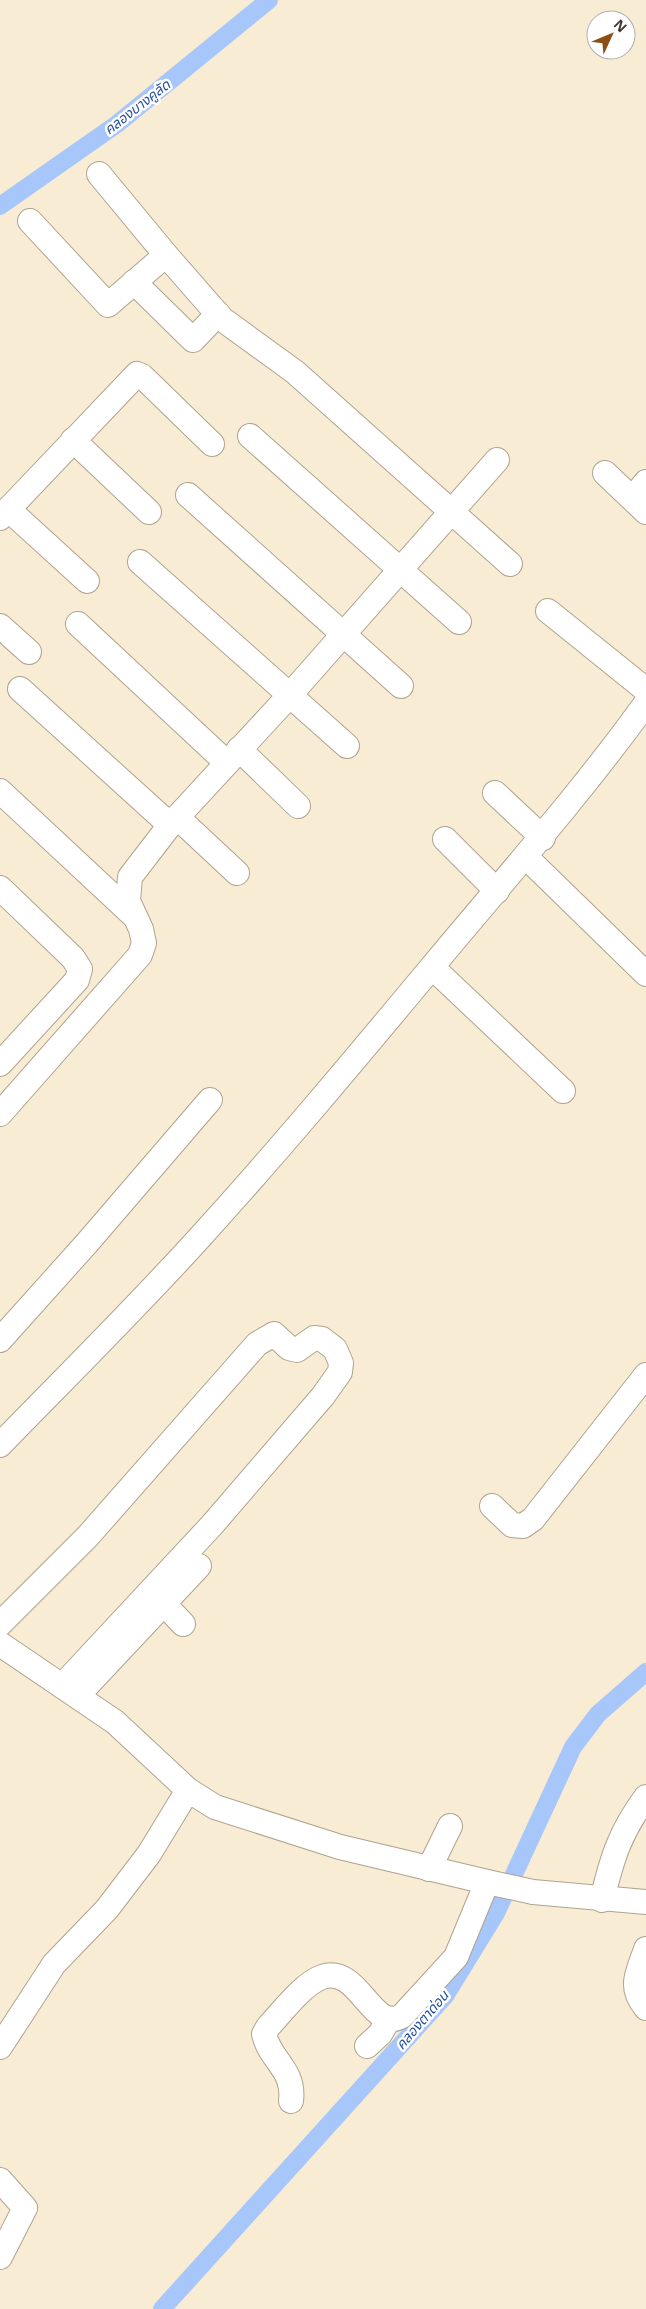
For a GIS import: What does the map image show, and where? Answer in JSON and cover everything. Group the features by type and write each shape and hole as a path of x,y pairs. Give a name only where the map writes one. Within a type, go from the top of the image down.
{"street":[{"path":"100,174 166,255 218,314 294,372 510,564"},
{"path":"30,221 108,305 166,255"},
{"path":"134,282 193,340 218,314"},
{"path":"87,581 4,514 137,374 142,376 212,444"},
{"path":"250,436 460,622"},
{"path":"73,440 148,512"},
{"path":"0,1114 140,955 144,943 141,929 128,901 130,877 174,821 290,696 496,460"},
{"path":"605,473 642,497"},
{"path":"188,495 401,686"},
{"path":"140,562 348,746"},
{"path":"548,611 646,690"},
{"path":"78,624 233,756 298,806"},
{"path":"0,626 29,652"},
{"path":"20,689 237,873"},
{"path":"0,1445 201,1236 351,1066 432,967 543,838 610,754 646,704"},
{"path":"0,791 133,915"},
{"path":"495,793 543,838"},
{"path":"445,839 497,891"},
{"path":"526,857 646,974"},
{"path":"0,888 73,958 80,969 77,980 0,1064"},
{"path":"432,967 563,1091"},
{"path":"0,1340 87,1243 210,1100"},
{"path":"0,1624 88,1536 257,1344 274,1334 289,1348 297,1350 314,1338 322,1339 335,1349 340,1363 340,1372 322,1396 70,1691"},
{"path":"492,1506 512,1525 523,1526 533,1519 646,1375"},
{"path":"70,1691 164,1604 199,1566"},
{"path":"164,1604 183,1624"},
{"path":"0,1644 115,1722 188,1790 215,1807 340,1847 492,1883 533,1892 602,1900 646,1902"},
{"path":"0,2047 54,1964 107,1909 149,1854 188,1790"},
{"path":"602,1900 612,1858 620,1837 646,1797"},
{"path":"429,1869 440,1843 450,1826"},
{"path":"291,2101 291,2081 286,2070 266,2043 264,2034 268,2027 304,1990 324,1976 342,1978 349,1981 381,2015 389,2019 396,2019 402,2016 456,1957 492,1883"},
{"path":"646,1949 634,1984 639,2000 646,2008"},
{"path":"367,2046 380,2034 389,2019"},
{"path":"0,2180 24,2208 0,2257"}],"waterway":[{"name":"คลองบางคูลัด","path":"0,206 117,124 269,0"},
{"name":"คลองตาด่อน","path":"162,2309 445,1996 496,1913 573,1747 598,1714 646,1672"}]}
